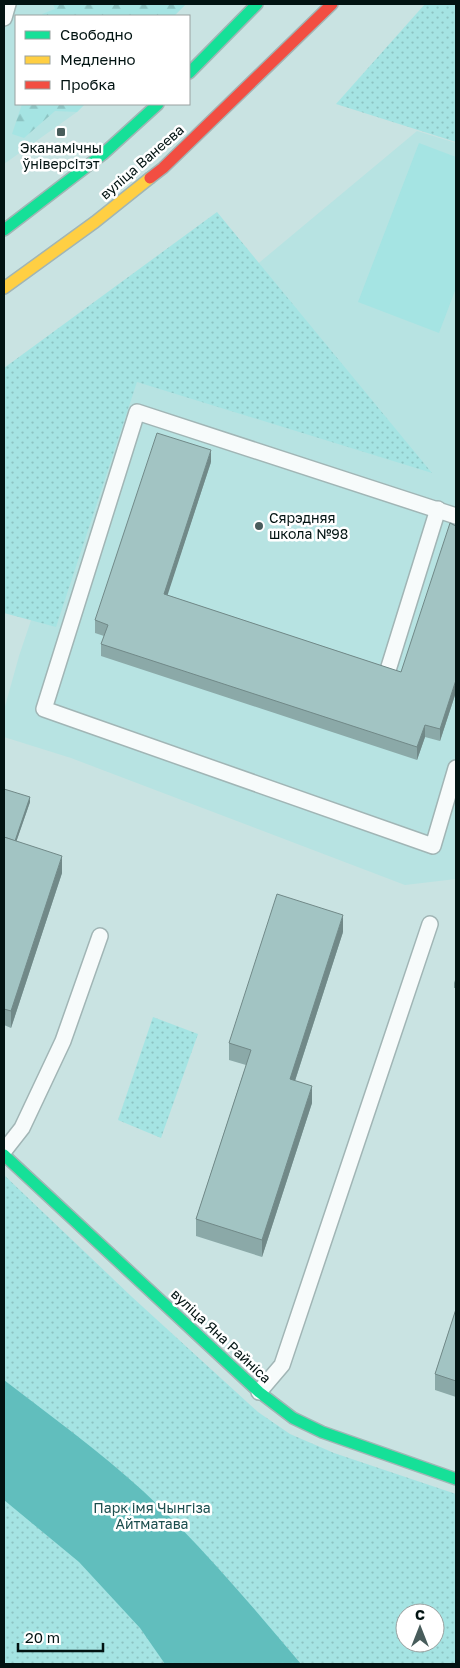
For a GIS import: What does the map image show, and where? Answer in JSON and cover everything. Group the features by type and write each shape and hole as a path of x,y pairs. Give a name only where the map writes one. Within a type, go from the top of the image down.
{"main road":[{"path":"190,72 257,4"},
{"name":"вуліца Ванеева","path":"4,288 95,222 163,168 332,4"},
{"path":"4,230 75,177 132,130 157,105"},
{"name":"вуліца Яна Райніса","path":"4,1153 259,1392 293,1418 322,1432 456,1479"}],"lane":[{"path":"4,18 8,4"},
{"path":"456,516 137,412 44,709 433,846 456,768"},
{"path":"388,670 438,509"},
{"path":"259,1392 282,1365 430,924"},
{"path":"4,1153 22,1128 63,1041 100,936"}],"shaded area":[{"path":"4,4 186,4 175,15 15,15 15,105 84,105 4,164"},
{"name":"Сярэдняя школа №98","path":"417,131 456,143 456,879 405,885 71,758 4,737 4,710 19,656 106,397 248,272"},
{"path":"4,1380 92,1448 164,1511 205,1553 301,1664 165,1664 140,1628 79,1562 4,1500"}],"green space":[{"path":"53,4 186,4 175,15 42,14 55,9"},
{"path":"425,4 456,4 456,142 336,104"},
{"path":"22,105 84,105 77,112 55,111 24,138 12,134"},
{"path":"419,143 456,157 456,288 439,333 358,302"},
{"path":"217,212 432,473 137,382 56,627 4,613 4,368"},
{"path":"153,1017 198,1034 161,1138 118,1120"},
{"name":"Парк імя Чынгіза Айтматава","path":"4,1175 132,1297 258,1412 290,1434 334,1453 456,1494 456,1664 4,1664"}],"building":[{"path":"157,433 211,450 164,594 401,672 450,523 456,526 456,680 440,729 425,725 417,747 101,644 108,625 95,620"},
{"path":"4,789 30,797 15,841 4,837"},
{"path":"4,837 62,856 11,1011 4,1009"},
{"path":"277,894 343,915 290,1079 312,1086 262,1240 196,1219 251,1050 229,1043"},
{"path":"456,1309 456,1381 435,1374"}],"traffic: fast":[{"path":"190,72 257,4"},
{"path":"4,230 103,154 157,105"},
{"path":"4,1155 259,1392 293,1418 322,1432 456,1479"}],"traffic: slow":[{"path":"4,288 95,222 150,178"}],"traffic: jam":[{"path":"150,178 163,168 332,4"}],"place":[{"name":"Эканамічны ўніверсітэт","path":"61,132"},
{"name":"Сярэдняя школа №98","path":"259,526"}]}
